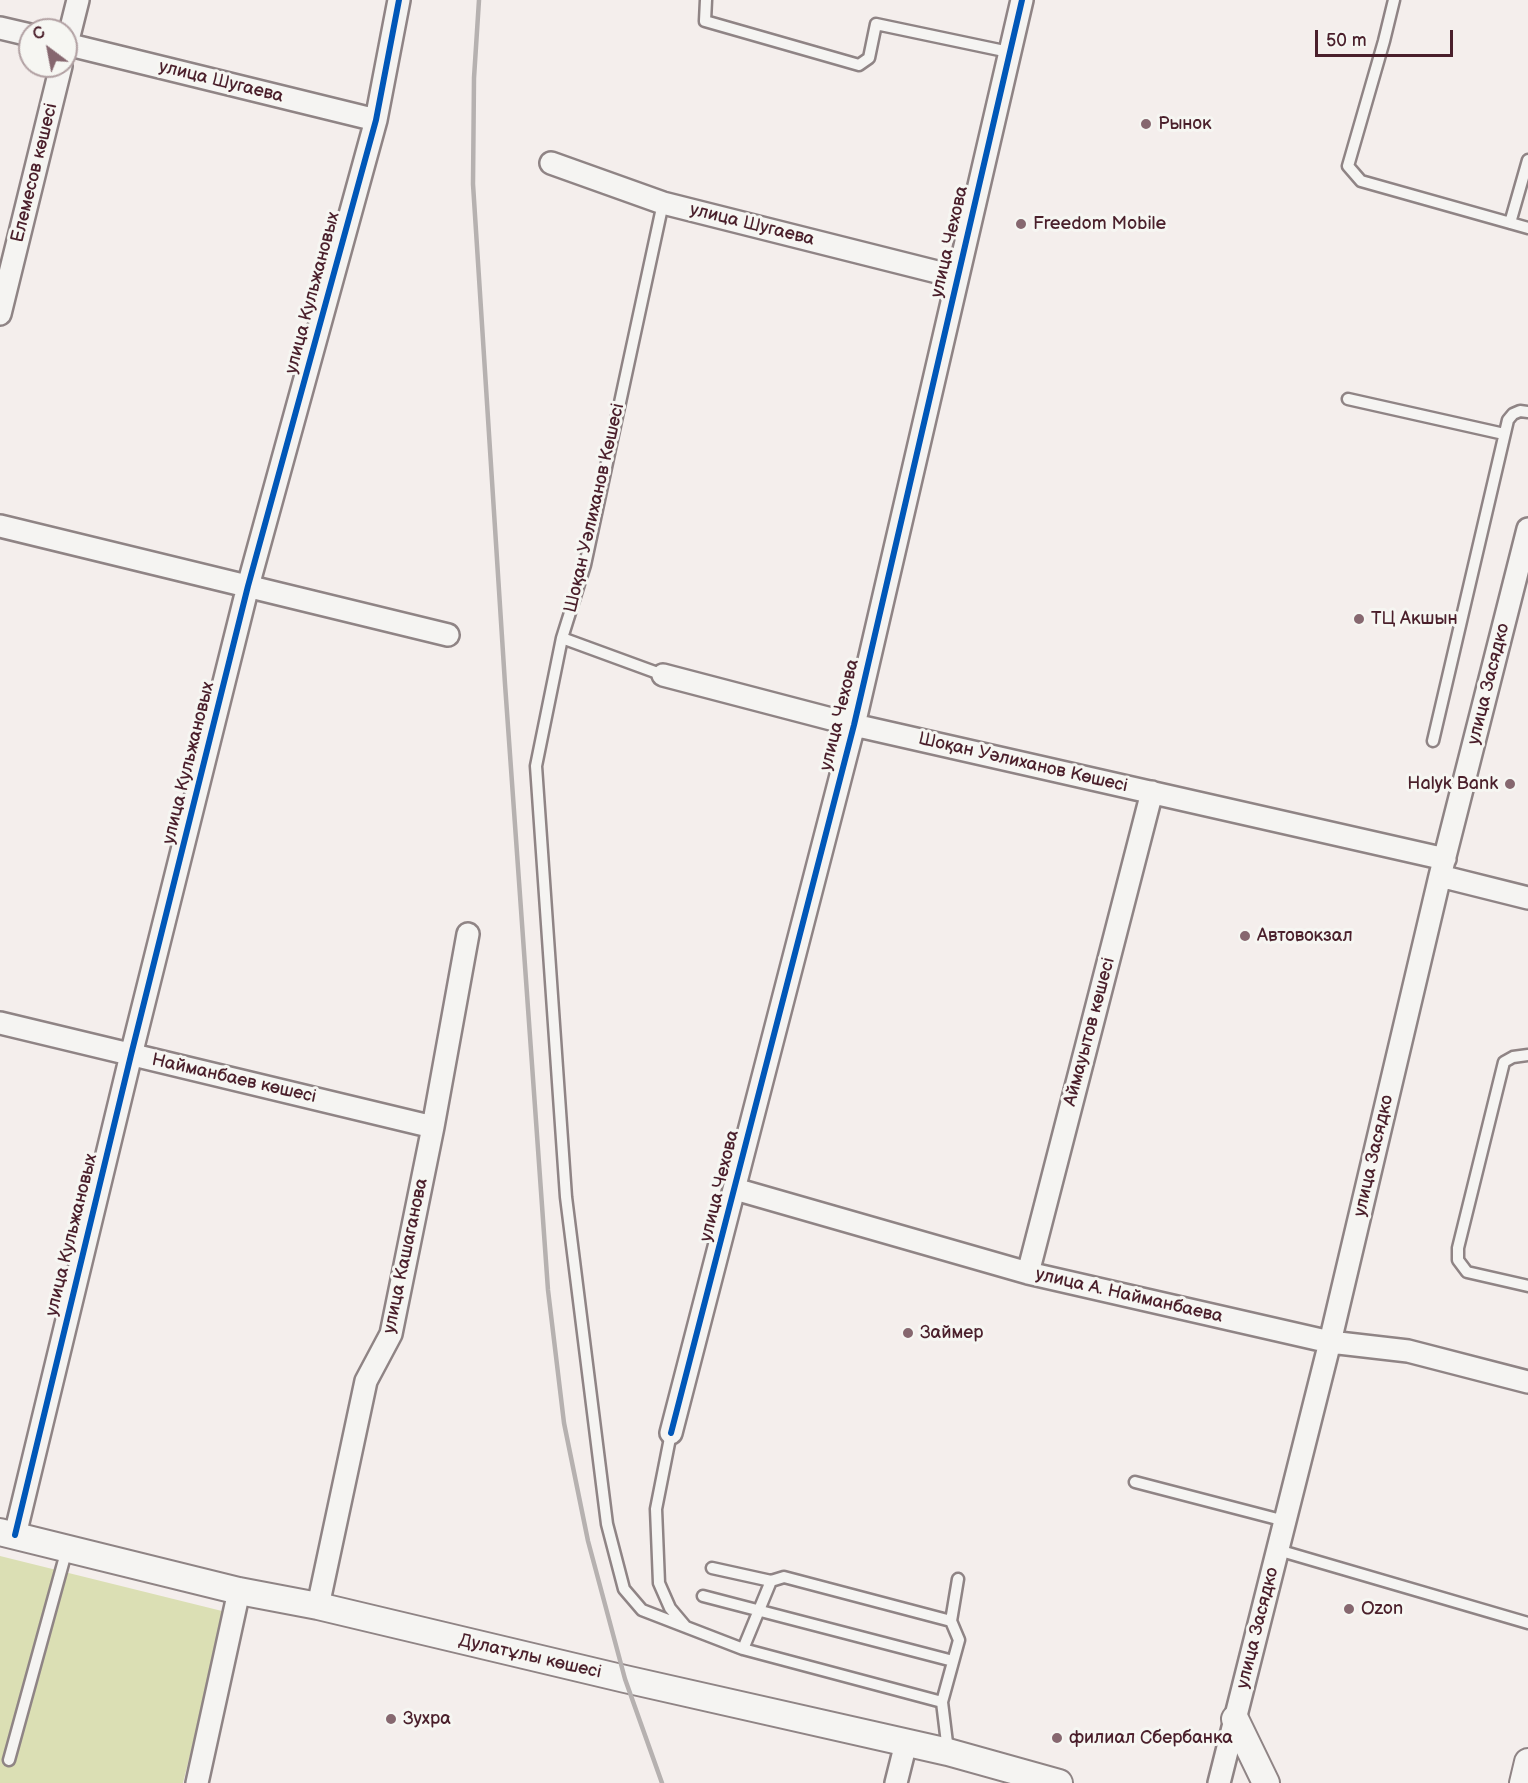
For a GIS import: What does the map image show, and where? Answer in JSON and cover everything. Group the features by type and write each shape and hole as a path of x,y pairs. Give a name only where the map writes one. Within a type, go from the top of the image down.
{"street":[{"path":"73,18 78,0"},
{"name":"улица Кульжановых","path":"8,1533 248,586 376,120 399,0"},
{"name":"улица Чехова","path":"671,1433 854,725 1022,0"},
{"path":"0,28 18,32"},
{"name":"улица Шугаева","path":"78,48 376,120"},
{"name":"Елемесов көшесі","path":"0,314 59,78"},
{"name":"улица Шугаева","path":"551,163 663,203 957,277"},
{"path":"0,526 447,635"},
{"name":"улица Засядко","path":"1219,1783 1330,1342 1443,867 1528,529"},
{"name":"Шоқан Уәлиханов Көшесі","path":"663,675 854,725 1152,792 1443,867"},
{"name":"Аймауытов көшесі","path":"1028,1273 1152,792"},
{"path":"1443,867 1528,898"},
{"name":"улица Кашаганова","path":"318,1606 366,1381 391,1334 433,1127 468,934"},
{"name":"Найманбаев көшесі","path":"0,1023 433,1127"},
{"name":"улица А. Найманбаева","path":"735,1190 1028,1273 1330,1342 1407,1351 1528,1382"},
{"name":"Дулатұлы көшесі","path":"8,1533 239,1591 318,1606 948,1752 1059,1783"},
{"path":"197,1783 239,1591"},
{"path":"1235,1719 1266,1783"},
{"path":"896,1783 906,1743"},
{"path":"1523,1783 1528,1762"}],"lane":[{"path":"706,0 705,21 858,65 869,58 876,24 1009,52"},
{"path":"1394,0 1348,166 1361,182 1528,228"},
{"path":"1510,223 1528,160"},
{"name":"Шоқан Уәлиханов Көшесі","path":"663,203 585,565 562,638 663,675"},
{"path":"1348,399 1504,434"},
{"path":"1433,741 1508,420 1520,411 1528,412"},
{"path":"562,638 536,766 566,1197 607,1524 624,1589 642,1610 743,1649 942,1702"},
{"path":"1528,1055 1513,1057 1504,1062 1458,1248 1458,1260 1467,1272 1528,1286"},
{"path":"671,1433 656,1509 659,1583 670,1608 686,1627"},
{"path":"1135,1482 1285,1521"},
{"path":"9,1760 68,1548"},
{"path":"1278,1550 1528,1623"},
{"path":"712,1568 771,1581 784,1577 951,1621"},
{"path":"948,1752 942,1702 959,1640 951,1621 958,1579"},
{"path":"743,1649 771,1581"},
{"path":"703,1596 953,1660"}],"green space":[{"path":"0,1556 226,1612 183,1783 0,1783"}],"railway":[{"path":"479,0 474,78 473,184 505,684 548,1290 564,1423 588,1541 625,1679 662,1783"}],"cycle path":[{"path":"15,1535 248,586 376,120 399,0"},
{"path":"671,1433 854,725 1022,0"}],"place":[{"name":"Рынок","path":"1146,124"},
{"name":"Freedom Mobile","path":"1021,224"},
{"name":"ТЦ Акшын","path":"1359,619"},
{"name":"Halyk Bank","path":"1510,784"},
{"name":"Автовокзал","path":"1245,936"},
{"name":"Займер","path":"908,1333"},
{"name":"Ozon","path":"1349,1609"},
{"name":"Зухра","path":"391,1719"},
{"name":"филиал Сбербанка","path":"1057,1738"}]}
